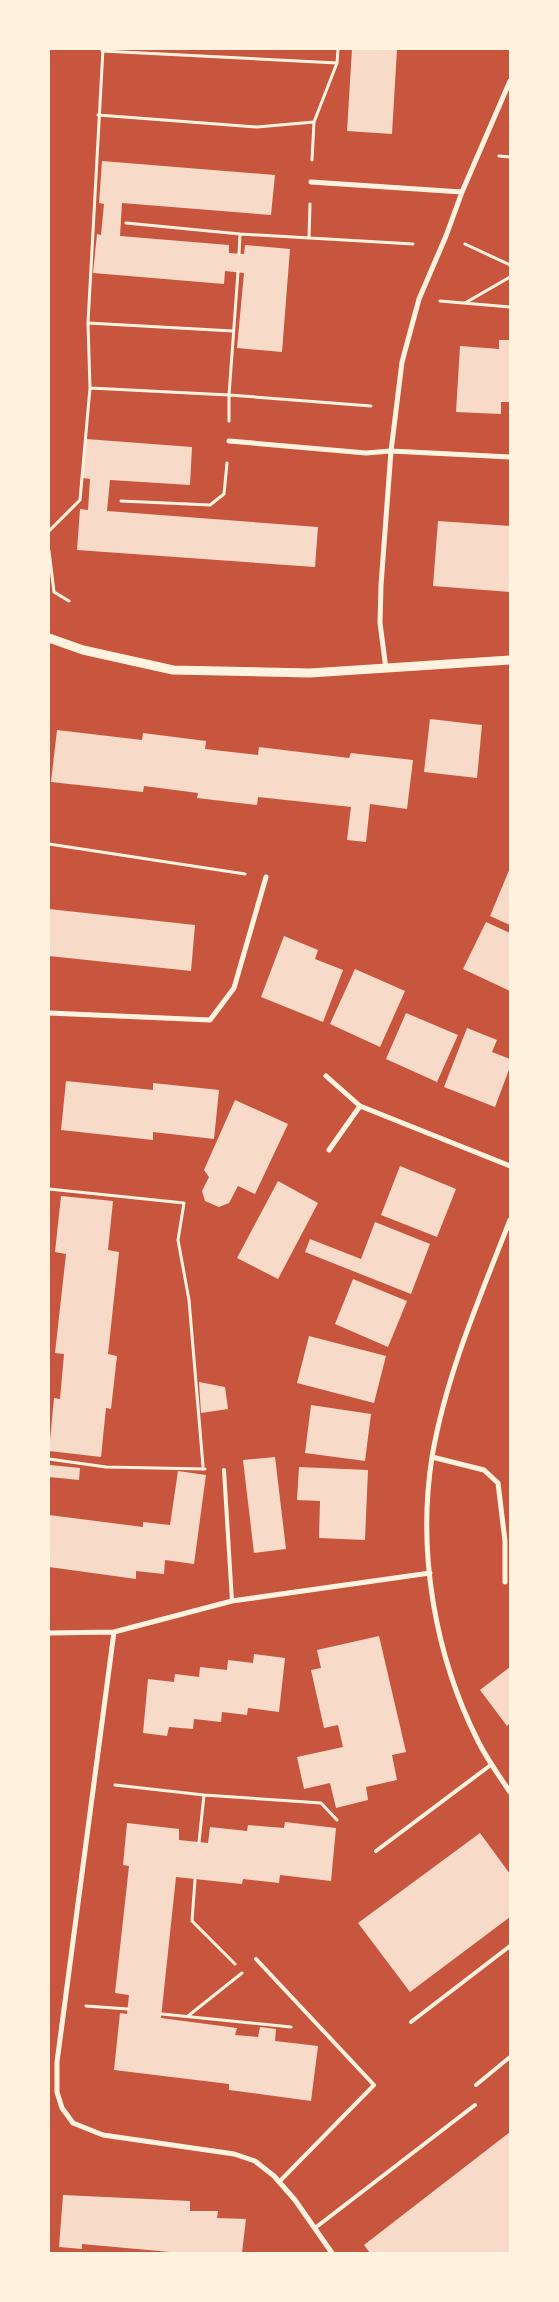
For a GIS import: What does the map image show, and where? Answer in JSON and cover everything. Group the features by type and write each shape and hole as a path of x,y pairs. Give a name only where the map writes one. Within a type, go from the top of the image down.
{"street":[{"path":"386,670 380,623 391,451 402,362 420,299 462,192 510,81"},
{"path":"311,182 462,192"},
{"path":"229,441 366,452 391,451 510,457"},
{"path":"49,638 84,650 174,670 310,673 386,670 510,660"},
{"path":"49,1013 210,1020 234,988 266,877"},
{"path":"326,1076 360,1106 510,1166"},
{"path":"330,1150 360,1106"},
{"path":"510,1220 461,1346 432,1457 426,1528 437,1622 454,1686 478,1742 510,1792"},
{"path":"432,1457 484,1470 498,1483 508,1542 505,1582"},
{"path":"49,1633 114,1632 232,1601 430,1573"},
{"path":"114,1632 56,2062 57,2092 62,2108 73,2123 103,2135 234,2154 255,2161 279,2182 332,2253"}],"lane":[{"path":"224,1470 232,1601"},
{"path":"376,1851 492,1764"},
{"path":"411,2022 510,1946"},
{"path":"256,1959 374,2085 279,2182"},
{"path":"476,2085 510,2057"},
{"path":"314,2228 475,2105"}],"path":[{"path":"98,115 257,127 314,122 337,63 338,49"},
{"path":"49,531 80,500 90,388 88,323 102,50 337,63"},
{"path":"126,223 240,234 413,244"},
{"path":"239,254 240,234"},
{"path":"446,236 510,265"},
{"path":"121,501 210,505 224,494 229,441 228,395 238,272"},
{"path":"510,277 464,303 510,307"},
{"path":"88,323 233,331"},
{"path":"90,388 228,395 371,406"},
{"path":"49,551 54,592 69,601"},
{"path":"49,844 266,877"},
{"path":"49,1189 184,1203 178,1240 189,1300 203,1469"},
{"path":"49,1459 106,1467 224,1470"},
{"path":"94,1783 204,1795 321,1803 337,1820"},
{"path":"199,1842 204,1795"},
{"path":"188,2017 256,1959"},
{"path":"63,2004 128,2009"},
{"path":"162,2014 299,2028"}],"building":[{"path":"352,49 397,49 392,134 347,131"},
{"path":"102,161 275,175 271,215 122,203 120,236 229,245 229,253 244,254 245,245 290,249 282,352 237,348 244,273 225,271 224,284 93,273 97,234 101,235 104,204 99,203"},
{"path":"499,340 510,340 510,402 501,402 501,414 456,412 460,346 499,349"},
{"path":"86,439 192,447 190,485 110,480 107,511 318,527 315,567 77,550 80,509 88,510 90,479 83,478"},
{"path":"438,521 510,526 510,592 433,586"},
{"path":"430,719 482,725 477,778 424,772"},
{"path":"57,730 142,740 143,733 206,741 205,749 258,755 259,747 349,758 351,753 413,760 407,809 370,804 366,842 347,840 351,807 258,797 257,805 197,798 198,793 144,786 143,792 51,782"},
{"path":"510,868 510,925 490,916"},
{"path":"49,909 195,925 191,971 49,956"},
{"path":"486,922 510,933 510,991 463,969"},
{"path":"284,936 318,950 315,959 343,970 323,1022 261,997"},
{"path":"355,969 405,991 380,1047 330,1024"},
{"path":"406,1013 458,1035 437,1082 386,1059"},
{"path":"467,1028 497,1040 492,1052 510,1059 510,1067 495,1107 444,1087"},
{"path":"66,1081 153,1090 153,1083 219,1090 214,1139 153,1132 153,1140 61,1130"},
{"path":"235,1100 288,1124 255,1194 238,1186 229,1203 219,1207 205,1201 202,1191 209,1177 204,1170"},
{"path":"400,1166 456,1189 437,1237 381,1215"},
{"path":"278,1181 318,1203 278,1279 237,1258"},
{"path":"61,1196 113,1201 108,1250 119,1252 108,1354 117,1356 111,1409 106,1408 101,1457 49,1451 54,1398 60,1399 64,1354 55,1353 66,1254 55,1252"},
{"path":"375,1222 430,1244 411,1294 305,1252 310,1239 361,1259"},
{"path":"353,1279 407,1301 388,1347 335,1324"},
{"path":"309,1336 386,1356 374,1403 297,1383"},
{"path":"199,1382 225,1387 228,1409 201,1413"},
{"path":"311,1405 371,1414 365,1461 305,1453"},
{"path":"275,1457 286,1549 254,1553 243,1460"},
{"path":"50,1465 80,1468 79,1480 49,1477"},
{"path":"299,1467 368,1470 365,1540 319,1538 320,1501 297,1500"},
{"path":"178,1471 206,1475 194,1564 165,1560 164,1574 136,1571 136,1579 49,1567 49,1515 143,1527 143,1522 170,1525"},
{"path":"379,1636 406,1752 392,1755 397,1780 366,1787 368,1800 336,1808 330,1783 304,1789 297,1757 343,1747 338,1725 324,1728 311,1670 321,1668 317,1650"},
{"path":"254,1654 285,1658 279,1712 248,1708 247,1715 222,1712 221,1722 194,1719 193,1729 169,1727 167,1736 143,1733 148,1679 174,1682 175,1674 199,1677 200,1667 227,1670 228,1660 253,1663"},
{"path":"510,1667 510,1723 507,1726 480,1690"},
{"path":"285,1822 336,1828 331,1881 280,1875 279,1883 243,1879 242,1884 176,1877 161,2018 237,2028 235,2035 258,2037 260,2027 276,2029 275,2041 318,2046 311,2101 229,2090 229,2084 114,2070 120,2013 127,2014 129,1995 115,1993 129,1866 123,1865 127,1823 179,1829 179,1840 208,1843 210,1827 247,1831 248,1825 284,1828"},
{"path":"480,1833 510,1874 510,1917 410,1992 358,1923"},
{"path":"510,2132 510,2253 370,2253 364,2245"},
{"path":"63,2195 190,2201 190,2211 218,2211 217,2218 246,2219 242,2253 181,2253 82,2244 82,2249 59,2247"}]}
